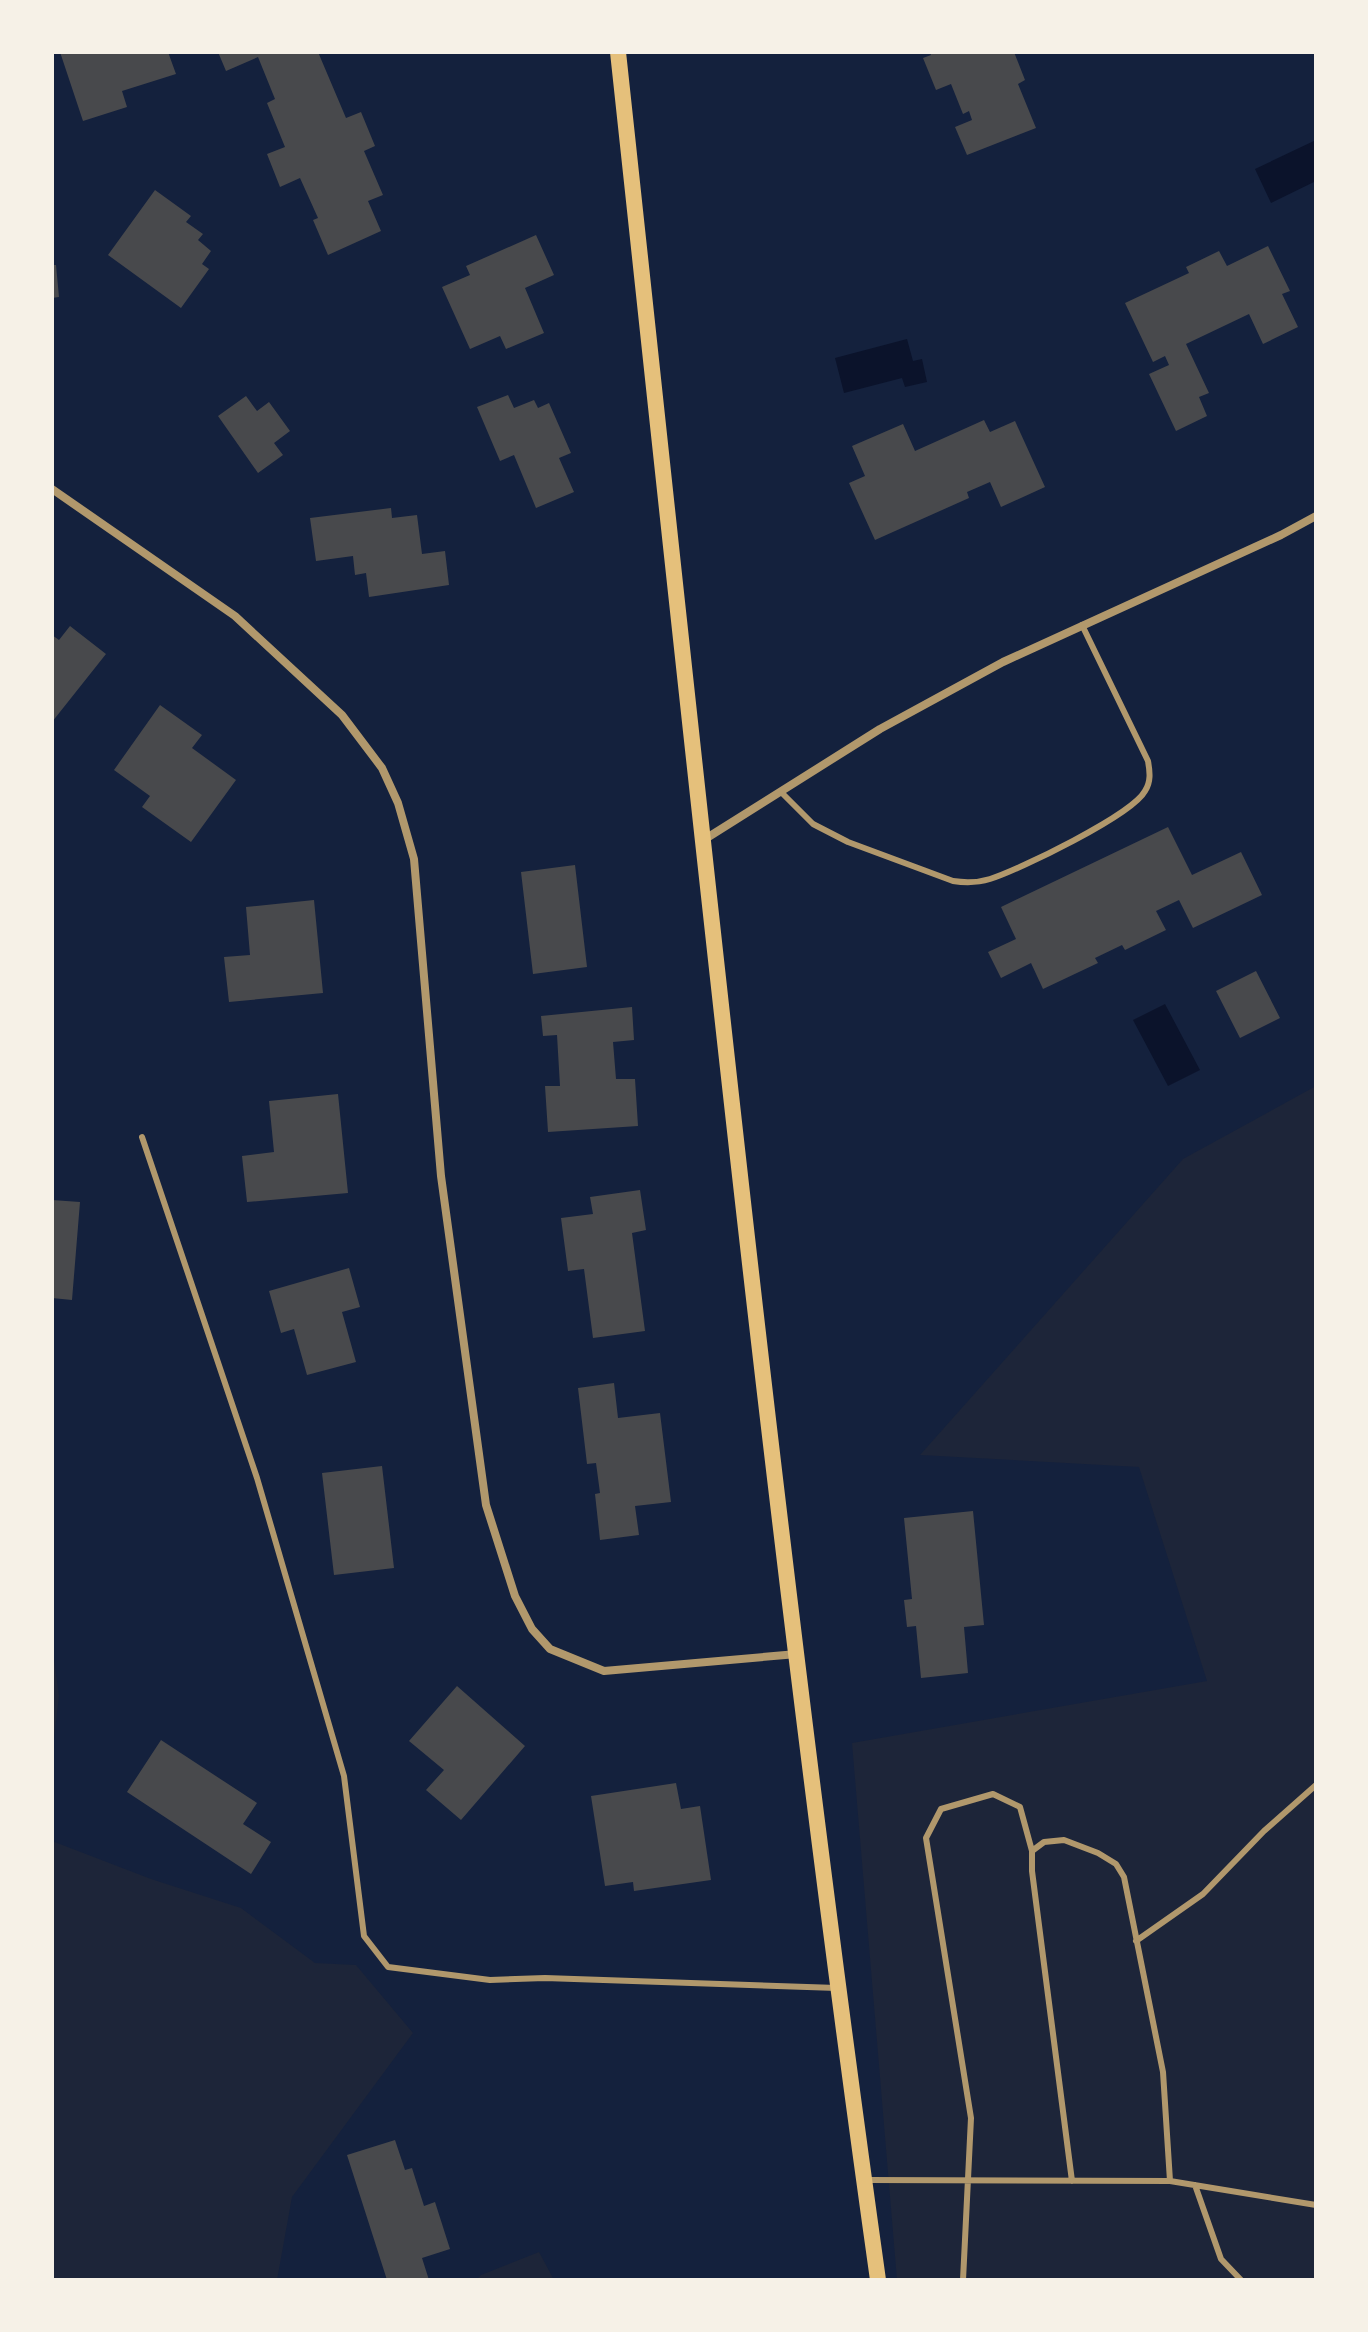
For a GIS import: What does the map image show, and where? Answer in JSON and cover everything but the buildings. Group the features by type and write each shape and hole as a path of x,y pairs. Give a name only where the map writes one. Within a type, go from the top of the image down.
{"main road":[{"path":"618,52 701,842 797,1654 878,2280"}],"street":[{"path":"52,489 235,616 342,715 382,768 398,803 414,859 441,1176 486,1505 515,1596 532,1629 550,1649 604,1671 797,1654"},
{"path":"701,842 894,722 1003,662 1281,535 1316,516"}],"lane":[{"path":"781,792 813,824 848,842 953,881 965,883 991,879 1050,853 1129,807 1145,792 1150,777 1148,761 1082,625"},
{"path":"142,1137 257,1478 344,1776 364,1936 388,1967 490,1980 545,1978 839,1988"},
{"path":"1136,1941 1203,1894 1264,1831 1316,1785"},
{"path":"963,2280 971,2118 926,1838 941,1809 993,1794 1020,1807 1032,1851 1032,1871 1072,2181"},
{"path":"1032,1851 1044,1842 1064,1840 1098,1853 1116,1864 1124,1877 1163,2072 1170,2181"},
{"path":"864,2180 1170,2181 1316,2205"},
{"path":"1195,2185 1221,2259 1241,2280"}],"shaded area":[{"path":"1316,140 1316,181 1271,203 1255,169"},
{"path":"907,339 913,361 922,359 927,382 905,387 902,378 844,393 835,358"},
{"path":"1165,1004 1200,1070 1168,1086 1133,1020"},
{"path":"1316,1086 1316,2280 897,2280 852,1743 1207,1681 1139,1467 920,1455 1183,1159"},
{"path":"52,1645 59,1696 52,1755"},
{"path":"52,1841 151,1879 241,1908 315,1963 356,1965 413,2033 292,2197 277,2280 52,2280"},
{"path":"539,2252 554,2280 476,2280 481,2275"}]}
